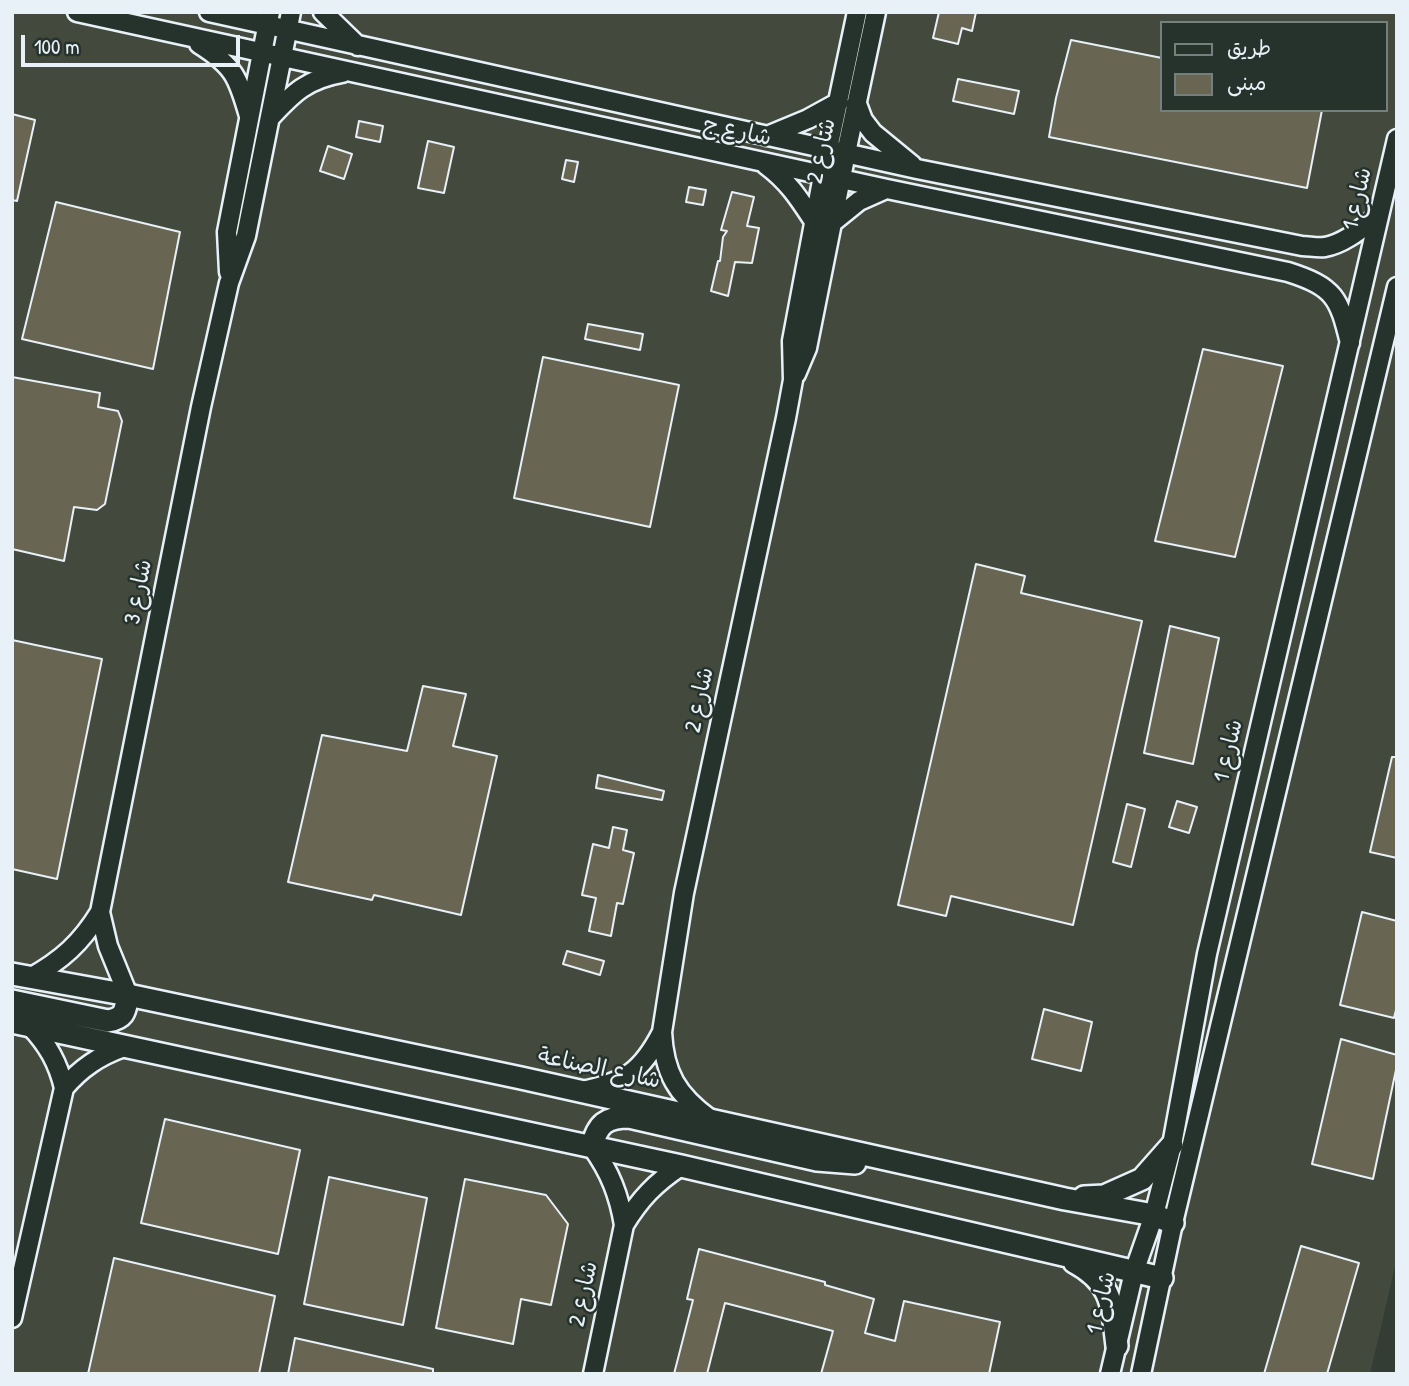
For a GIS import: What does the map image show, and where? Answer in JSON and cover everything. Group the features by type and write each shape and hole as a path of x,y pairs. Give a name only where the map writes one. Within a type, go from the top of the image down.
{"street":[{"name":"شارع ج","path":"77,12 833,178 1288,272 1308,278 1324,287 1336,300 1350,343"},
{"name":"شارع ج","path":"209,12 269,19 287,30 917,169 1302,246 1324,247 1339,243 1379,215"},
{"name":"شارع 3","path":"21,976 52,966 71,951 100,912 201,407 229,283 246,236 291,12"},
{"path":"323,12 358,46"},
{"name":"شارع 2","path":"848,103 857,12"},
{"name":"شارع 2","path":"710,1119 693,1107 679,1091 669,1073 663,1052 662,1032 684,893 793,380 792,341 824,223 848,103 876,12"},
{"name":"شارع 3","path":"229,283 227,232 269,19"},
{"path":"191,38 215,54 232,70 250,119"},
{"path":"270,118 305,85 322,76 345,72"},
{"path":"767,136 848,103 873,133 917,169"},
{"name":"شارع 1","path":"1141,1374 1161,1278 1172,1145 1207,954 1397,139"},
{"path":"762,162 779,175 824,223 859,201 887,189"},
{"name":"شارع 1","path":"1110,1374 1134,1272 1164,1219 1397,287"},
{"name":"شارع 3","path":"100,912 108,946 128,995"},
{"name":"شارع الصناعة","path":"21,976 128,995 1164,1219"},
{"path":"12,1001 108,1021 118,1020 124,1014 128,995"},
{"path":"21,1024 681,1166 1161,1278"},
{"path":"12,1318 64,1088 60,1071 42,1039 21,1024"},
{"name":"شارع 2","path":"580,1092 618,1081 637,1069 652,1052 662,1032"},
{"path":"64,1088 90,1062 124,1046"},
{"path":"592,1147 595,1136 606,1121 616,1117 629,1117 817,1160 865,1164 903,1163"},
{"path":"1065,1199 1104,1196 1142,1179 1172,1145"},
{"name":"شارع 2","path":"592,1147 605,1164 614,1184 624,1225"},
{"name":"شارع 2","path":"593,1374 624,1225 648,1191 681,1166"},
{"path":"1063,1256 1088,1270 1106,1290 1113,1314 1117,1346"}],"shaded area":[{"path":"12,12 1397,12 1397,1258 1370,1374 12,1374"}],"building":[{"path":"939,12 976,12 972,31 962,28 958,44 933,38"},
{"path":"1071,40 1160,58 1160,112 1322,112 1307,188 1049,137"},
{"path":"958,79 1019,91 1014,114 953,101"},
{"path":"12,114 35,120 17,201 12,200"},
{"path":"359,121 383,126 380,142 356,137"},
{"path":"428,141 454,147 444,193 418,188"},
{"path":"328,146 352,154 344,179 320,171"},
{"path":"566,160 578,162 574,182 562,179"},
{"path":"689,187 706,190 703,205 686,202"},
{"path":"732,192 754,197 747,226 759,228 752,263 735,262 728,296 711,291 720,261 723,237 727,231 721,230"},
{"path":"56,202 180,232 153,369 22,339"},
{"path":"588,324 643,334 640,350 585,339"},
{"path":"1203,349 1283,366 1235,557 1155,541"},
{"path":"543,357 679,385 650,527 514,498"},
{"path":"12,377 100,393 98,407 118,411 122,421 105,504 97,510 74,507 64,561 12,549"},
{"path":"976,564 1025,576 1021,593 1142,621 1073,925 951,896 946,916 898,905"},
{"path":"1170,626 1219,638 1193,764 1144,753"},
{"path":"12,640 102,659 57,879 12,869"},
{"path":"423,686 466,694 453,746 497,756 461,915 374,895 372,900 288,882 322,735 407,751"},
{"path":"1392,757 1397,757 1397,858 1370,852"},
{"path":"598,775 664,791 662,800 596,788"},
{"path":"1177,801 1197,807 1189,833 1169,827"},
{"path":"1127,804 1145,809 1131,867 1113,862"},
{"path":"613,827 627,830 623,850 634,853 623,904 617,903 611,936 589,931 596,898 582,895 593,844 609,848"},
{"path":"1362,912 1397,921 1397,1006 1394,1018 1340,1005"},
{"path":"567,951 604,961 600,975 563,964"},
{"path":"1044,1009 1092,1022 1081,1071 1032,1059"},
{"path":"1341,1039 1397,1055 1373,1179 1312,1164"},
{"path":"165,1119 300,1150 278,1254 141,1223"},
{"path":"329,1177 427,1198 403,1325 304,1304"},
{"path":"465,1179 546,1195 568,1224 551,1305 521,1299 513,1344 436,1328"},
{"path":"1301,1246 1359,1263 1327,1374 1264,1374"},
{"path":"699,1249 825,1282 825,1285 874,1299 865,1333 895,1341 904,1301 1000,1322 989,1374 821,1374 833,1331 725,1303 707,1374 674,1374 693,1300 687,1299"},
{"path":"114,1258 275,1296 259,1374 88,1374"},
{"path":"295,1338 433,1369 433,1374 288,1374"}]}
